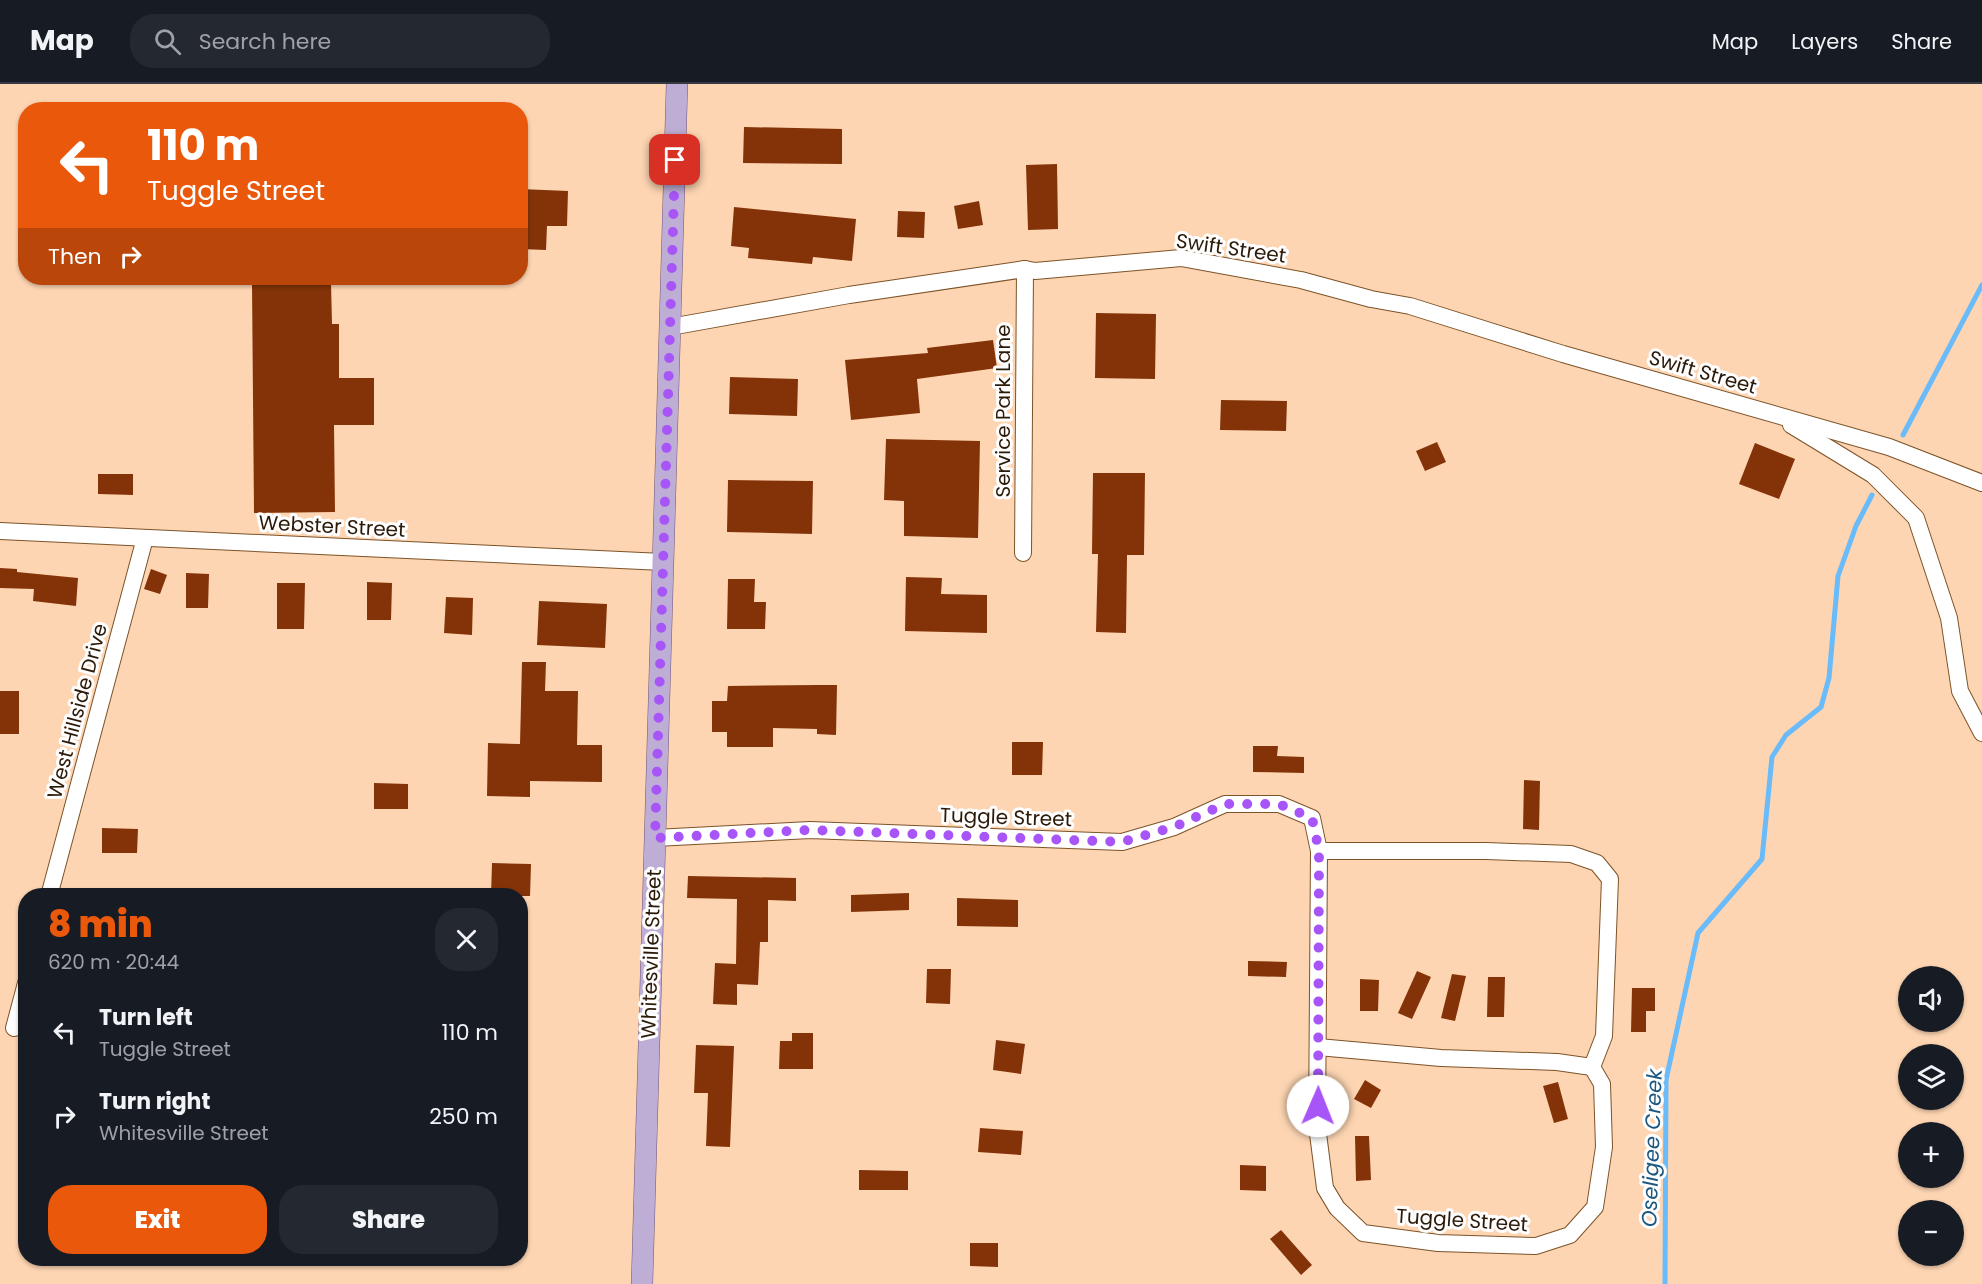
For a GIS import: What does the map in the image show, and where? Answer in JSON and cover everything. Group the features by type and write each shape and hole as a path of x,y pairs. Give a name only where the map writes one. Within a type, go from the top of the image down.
{"main road":[{"name":"Whitesville Street","path":"642,1284 677,84"}],"street":[{"name":"Swift Street","path":"670,327 849,295 1025,269 1035,271 1181,258 1301,280 1371,299 1410,306 1563,354 1889,447 1982,483"},
{"name":"Service Park Lane","path":"1023,553 1025,269"},
{"name":"Swift Street","path":"1773,414 1873,475 1916,518 1949,618 1960,691 1982,733"},
{"name":"Webster Street","path":"0,531 663,562"},
{"name":"West Hillside Drive","path":"51,888 145,538"},
{"name":"Tuggle Street","path":"655,838 810,830 1122,842 1174,827 1225,804 1279,804 1312,818 1319,851 1317,1126 1325,1188 1337,1208 1363,1233 1438,1243 1536,1246 1570,1235 1595,1207 1604,1147 1602,1084 1592,1067"},
{"path":"1318,1047 1441,1058 1557,1062 1592,1067 1604,1036 1610,879 1598,863 1571,854 1486,851 1319,851"},
{"path":"14,1028 18,1013"}],"building":[{"path":"744,127 842,129 842,164 743,163"},
{"path":"1057,164 1058,229 1028,230 1026,165"},
{"path":"528,189 568,191 567,226 547,226 546,250 528,249"},
{"path":"979,201 983,225 958,229 954,206"},
{"path":"734,207 856,219 852,261 813,257 812,264 748,258 749,248 731,246"},
{"path":"898,211 925,212 924,238 897,237"},
{"path":"252,285 331,285 332,324 339,324 339,378 374,378 374,425 334,425 335,512 254,513"},
{"path":"1096,313 1156,314 1155,379 1095,378"},
{"path":"993,340 997,368 917,379 920,413 851,420 845,360 928,353 927,348"},
{"path":"730,377 798,379 797,416 729,414"},
{"path":"1221,400 1287,401 1286,431 1220,430"},
{"path":"886,439 980,441 978,538 904,536 904,501 884,500"},
{"path":"1437,442 1446,462 1425,471 1416,451"},
{"path":"1755,443 1795,459 1779,499 1739,484"},
{"path":"1093,473 1145,473 1144,555 1127,555 1126,633 1096,632 1098,554 1092,554"},
{"path":"98,474 133,474 133,495 98,494"},
{"path":"728,480 813,481 812,534 727,532"},
{"path":"0,568 17,569 17,572 78,578 76,606 33,601 34,589 0,588"},
{"path":"151,569 167,575 160,594 144,589"},
{"path":"186,573 209,574 208,608 186,608"},
{"path":"906,577 942,578 941,594 987,595 987,633 905,631"},
{"path":"728,579 755,579 754,602 766,602 765,629 727,629"},
{"path":"367,582 392,583 391,620 367,620"},
{"path":"277,583 305,583 304,629 277,629"},
{"path":"446,597 473,598 472,635 444,633"},
{"path":"539,601 607,604 605,648 537,645"},
{"path":"522,662 546,662 545,691 578,691 577,745 602,745 602,782 530,781 530,797 487,796 488,743 520,744"},
{"path":"837,685 836,735 817,734 817,729 773,728 773,747 727,747 727,732 712,732 712,701 727,701 728,686"},
{"path":"0,691 19,691 19,734 0,734"},
{"path":"1012,742 1043,742 1042,775 1012,775"},
{"path":"1253,746 1278,746 1277,756 1304,757 1304,773 1253,772"},
{"path":"1524,780 1540,781 1539,830 1523,829"},
{"path":"374,783 408,784 408,809 374,809"},
{"path":"102,828 138,829 137,853 102,853"},
{"path":"492,863 531,864 530,896 528,896 528,888 491,888"},
{"path":"688,876 796,878 796,901 768,900 768,942 760,942 758,985 737,984 737,1005 713,1004 715,963 736,964 737,899 687,898"},
{"path":"909,893 909,910 851,912 851,895"},
{"path":"957,898 1018,900 1018,927 957,926"},
{"path":"1248,961 1287,962 1286,977 1248,976"},
{"path":"927,969 951,969 950,1004 926,1003"},
{"path":"1417,971 1431,977 1412,1019 1398,1013"},
{"path":"1452,974 1466,976 1455,1021 1441,1018"},
{"path":"1488,977 1505,977 1504,1017 1487,1017"},
{"path":"1360,979 1379,980 1378,1011 1360,1011"},
{"path":"1632,988 1655,988 1655,1011 1646,1011 1646,1032 1631,1032"},
{"path":"792,1033 813,1033 813,1069 779,1069 780,1041 792,1041"},
{"path":"996,1040 1025,1044 1021,1074 993,1070"},
{"path":"696,1045 734,1046 730,1147 706,1146 708,1093 694,1093"},
{"path":"1365,1080 1381,1090 1371,1108 1354,1099"},
{"path":"1558,1082 1568,1119 1554,1123 1543,1086"},
{"path":"980,1128 1023,1131 1021,1155 978,1152"},
{"path":"1355,1136 1369,1136 1371,1180 1356,1181"},
{"path":"1240,1165 1266,1166 1266,1191 1240,1190"},
{"path":"859,1170 908,1171 908,1190 859,1190"},
{"path":"1281,1230 1312,1265 1301,1275 1270,1239"},
{"path":"970,1243 998,1243 998,1267 970,1266"}],"waterway":[{"name":"Oseligee Creek","path":"1903,435 1982,285"},
{"name":"Oseligee Creek","path":"1665,1284 1666,1080 1698,933 1762,859 1772,757 1786,735 1821,707 1829,678 1838,576 1856,526 1872,495"}],"route":[{"path":"675,160 655,838 810,830 1122,842 1174,827 1225,804 1279,804 1312,818 1319,851 1318,1106"}]}
